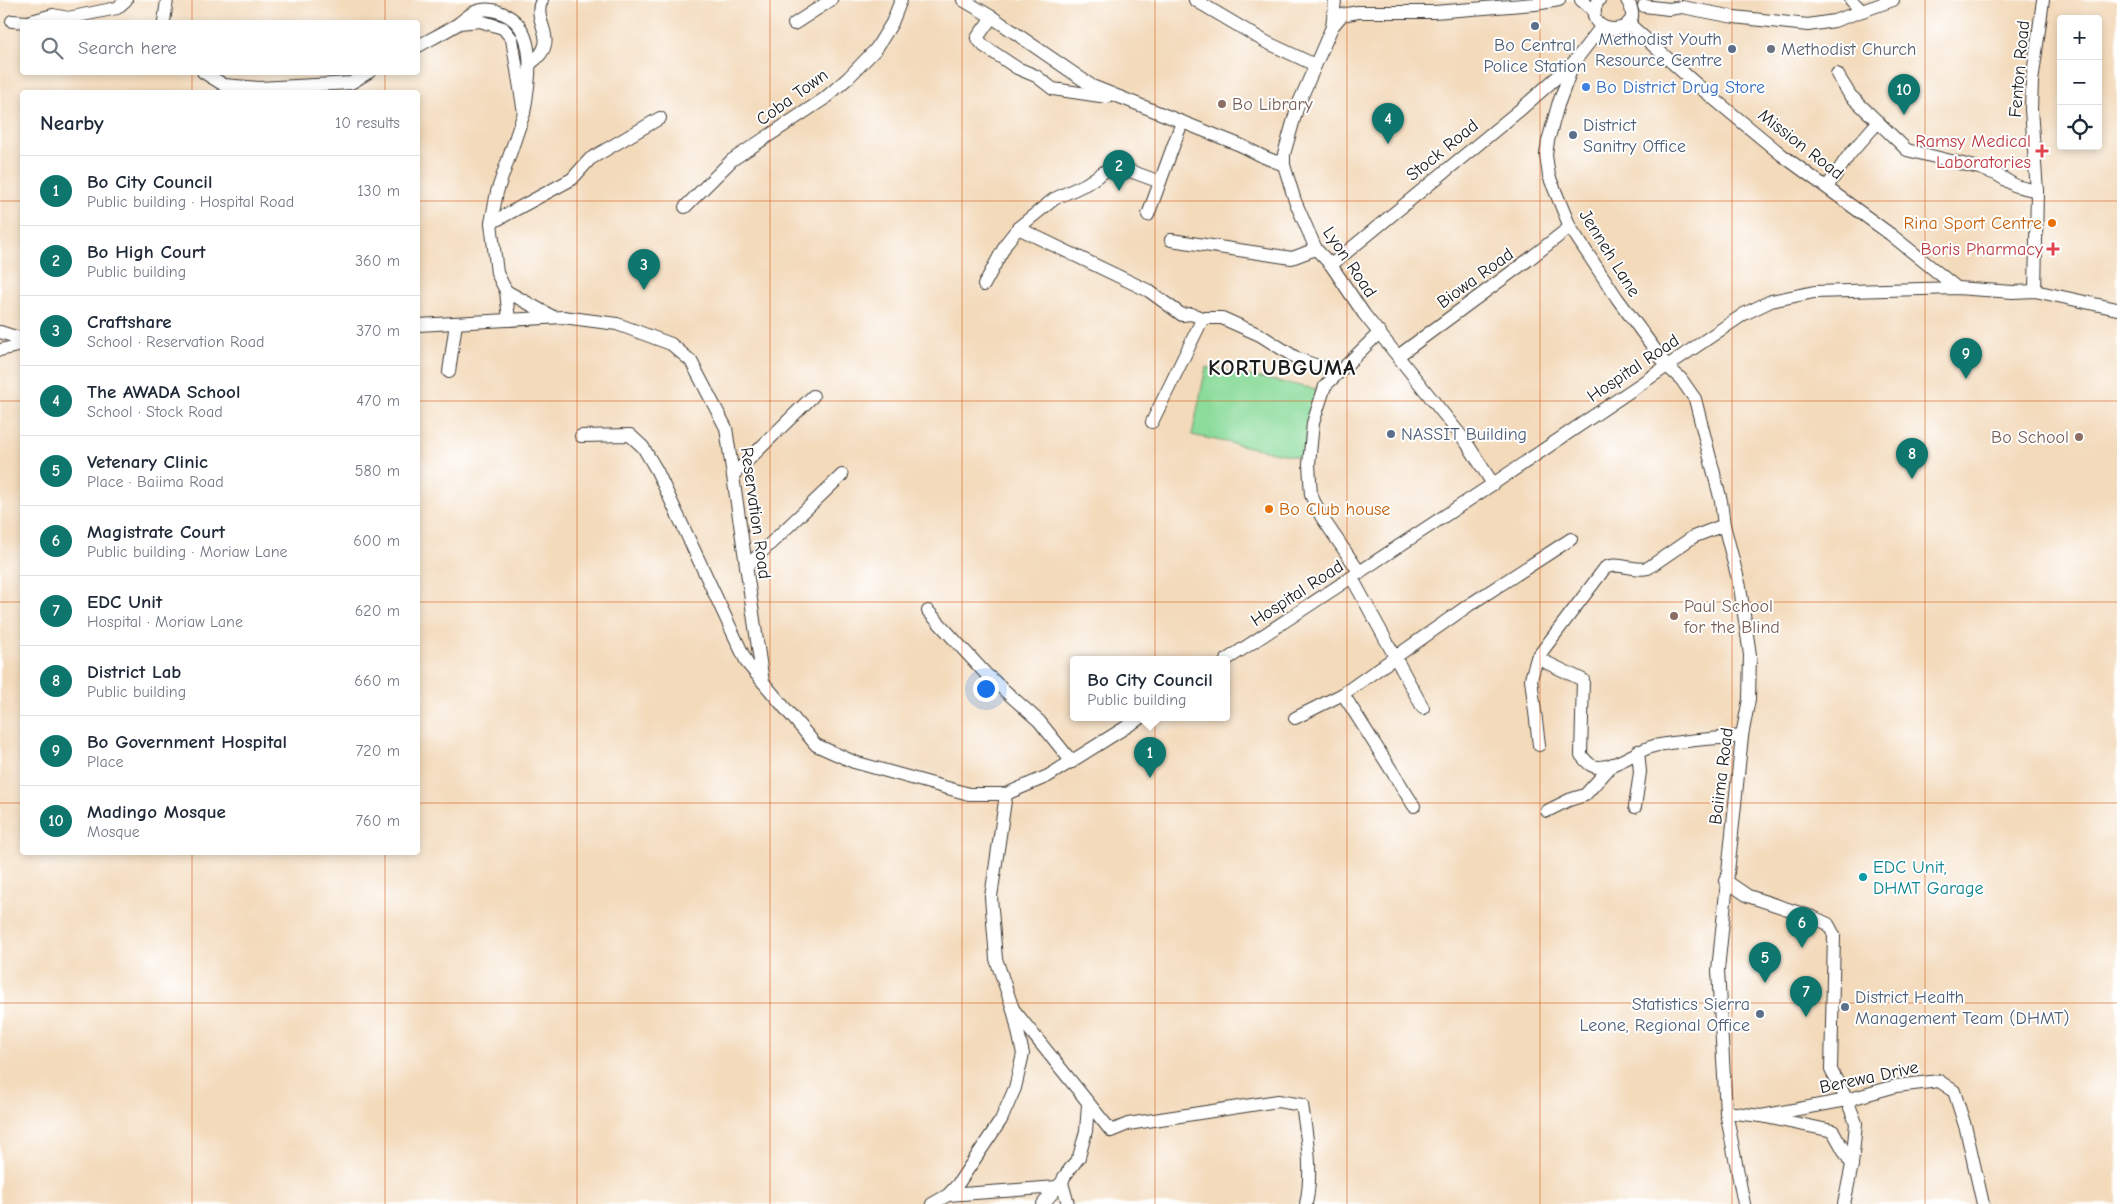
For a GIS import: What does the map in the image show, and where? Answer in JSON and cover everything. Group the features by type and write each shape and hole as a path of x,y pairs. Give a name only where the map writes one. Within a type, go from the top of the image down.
{"street":[{"path":"34,20 53,14 68,18 117,8 126,0"},
{"path":"164,20 168,0"},
{"path":"530,64 541,56 546,44 546,35 539,5 542,0"},
{"path":"794,24 831,0"},
{"name":"Coba Town","path":"685,207 732,160 824,99 848,78 876,48 892,22 901,0"},
{"path":"963,0 992,17 1092,86 1240,144 1284,165"},
{"path":"1194,0 1266,42 1314,65"},
{"name":"Lyon Road","path":"1335,0 1332,27 1298,105 1284,154 1284,165 1296,201 1316,248 1331,265 1364,314 1466,442 1493,484"},
{"path":"1340,0 1358,12"},
{"path":"1332,27 1342,15 1358,12 1434,12 1534,4 1559,0"},
{"path":"1580,0 1597,6 1596,18 1602,26 1613,30 1620,29 1648,3 1669,9 1682,7"},
{"path":"1628,0 1631,8 1629,20"},
{"path":"1669,0 1682,7 1734,17 1808,25 1834,22 1893,0"},
{"path":"1851,0 1862,11"},
{"name":"Fenton Road","path":"2035,290 2037,191 2031,109 2032,82 2043,0"},
{"path":"420,45 475,12 483,10 496,10 510,17 520,28 527,43 530,81 524,113 498,192 491,223 497,273 506,291 509,320"},
{"path":"992,17 977,38 984,46 1017,68 1036,76 1053,89 1078,94 1122,98"},
{"name":"Mission Road","path":"1629,20 1696,84 1782,154 1890,234 1957,288"},
{"path":"12,21 20,22"},
{"path":"459,23 480,21 503,28 512,39 524,113"},
{"path":"1574,62 1602,26"},
{"name":"Jenneh Lane","path":"1574,62 1558,105 1548,141 1546,154 1549,176 1570,227 1617,298 1667,366"},
{"name":"Stock Road","path":"1331,265 1521,109 1574,62"},
{"path":"1837,74 1850,95 1906,150 1979,168 1996,174 2016,186 2037,191"},
{"path":"208,75 224,85 259,88 351,83 364,75"},
{"path":"491,223 572,179 590,159 660,118"},
{"path":"1148,215 1182,122"},
{"path":"1827,187 1849,155 1878,122"},
{"path":"984,284 1007,242 1018,228 1054,199 1086,184 1114,165 1160,182"},
{"name":"Biowa Road","path":"1398,356 1570,227"},
{"path":"1018,228 1148,291 1182,314 1203,318 1222,318 1260,335 1298,359 1338,373"},
{"path":"1171,240 1292,258 1316,248"},
{"name":"Hospital Road","path":"1230,657 1493,484 1744,314 1771,301 1814,292 1957,288 2014,292 2035,290 2117,309"},
{"path":"506,291 553,317"},
{"name":"Reservation Road","path":"420,325 553,317 617,324 671,344 691,361 726,428 763,682"},
{"path":"1152,422 1203,318"},
{"path":"449,372 456,323"},
{"path":"0,332 20,338"},
{"path":"1380,332 1325,386 1313,423 1309,464 1311,495 1321,516 1356,575 1396,658 1423,708"},
{"path":"0,350 20,345"},
{"name":"Baiima Road","path":"1667,366 1681,379 1695,399 1721,501 1724,525 1740,587 1750,655 1749,699 1742,736 1718,970 1726,1112 1744,1204"},
{"path":"733,475 813,396"},
{"path":"581,436 630,434 643,447 684,526 747,663 816,745 854,762 969,794 1006,794 1048,776 1136,721"},
{"path":"746,567 842,475"},
{"path":"1539,745 1531,679 1538,658 1605,568 1611,565 1639,570 1648,568 1693,537 1724,525"},
{"path":"1295,718 1343,694 1469,605 1570,539"},
{"path":"928,611 986,674 1039,721 1072,762"},
{"path":"1538,658 1584,680 1581,755 1589,764 1598,768 1613,764 1638,751 1655,746 1742,736"},
{"path":"1343,694 1414,806"},
{"path":"1635,807 1640,772 1638,751"},
{"path":"1547,811 1569,800 1585,795 1613,764"},
{"path":"932,1204 948,1195 958,1184 1001,1120 1015,1088 1023,1054 1013,1009 996,959 991,897 1006,794"},
{"path":"1726,881 1748,896 1828,924 1834,934 1831,1070 1847,1100 1856,1123 1852,1165 1844,1204"},
{"path":"1013,1009 1088,1105 1111,1131 1128,1124 1278,1101 1302,1105 1309,1154 1310,1188 1306,1204"},
{"name":"Berewa Drive","path":"1762,1116 1847,1100 1896,1086 1939,1081 1954,1091 1966,1129 1983,1204"},
{"path":"1043,1204 1060,1185 1079,1157 1086,1130 1088,1105"},
{"path":"1726,1112 1762,1116 1833,1131 1852,1165"},
{"path":"948,1195 1060,1185"},
{"path":"1060,1185 1068,1204"}],"green space":[{"path":"1206,367 1316,389 1302,458 1192,435"}],"place":[{"name":"Bo Central Police Station","path":"1535,26"},
{"name":"Methodist Youth Resource Centre","path":"1732,49"},
{"name":"Methodist Church","path":"1771,49"},
{"name":"Bo District Drug Store","path":"1586,87"},
{"name":"Bo Library","path":"1222,104"},
{"name":"Madingo Mosque","path":"1904,115"},
{"name":"District Sanitry Office","path":"1573,135"},
{"name":"The AWADA School","path":"1388,144"},
{"name":"Ramsy Medical Laboratories","path":"2042,151"},
{"name":"Bo High Court","path":"1119,191"},
{"name":"Rina Sport Centre","path":"2052,223"},
{"name":"Boris Pharmacy","path":"2053,249"},
{"name":"Craftshare","path":"644,290"},
{"name":"Bo Government Hospital","path":"1966,379"},
{"name":"NASSIT Building","path":"1391,434"},
{"name":"Bo School","path":"2079,437"},
{"name":"District Lab","path":"1912,479"},
{"name":"Bo Club house","path":"1269,509"},
{"name":"Paul School for the Blind","path":"1674,616"},
{"name":"Bo City Council","path":"1150,778"},
{"name":"EDC Unit, DHMT Garage","path":"1863,877"},
{"name":"Magistrate Court","path":"1802,948"},
{"name":"Vetenary Clinic","path":"1765,983"},
{"name":"District Health Management Team (DHMT)","path":"1845,1007"},
{"name":"Statistics Sierra Leone, Regional Office","path":"1760,1014"},
{"name":"EDC Unit","path":"1806,1017"}],"district":[{"name":"KORTUBGUMA","path":"1282,367"}]}
